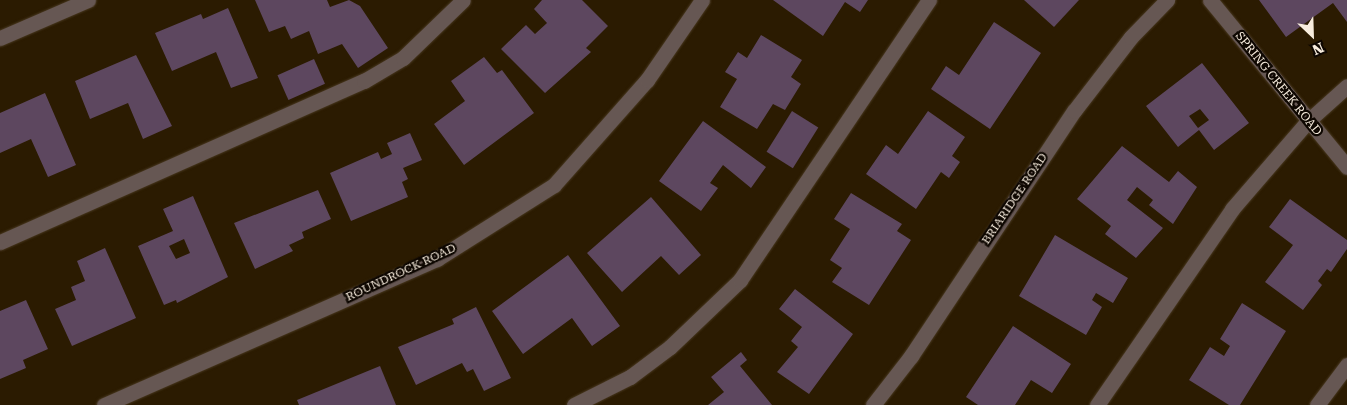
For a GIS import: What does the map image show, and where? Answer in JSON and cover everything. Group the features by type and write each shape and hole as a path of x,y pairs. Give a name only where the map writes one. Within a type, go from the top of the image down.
{"street":[{"path":"0,38 88,0"},
{"path":"0,242 364,81 403,58 463,0"},
{"name":"ROUNDROCK ROAD","path":"104,405 437,259 540,195 602,135 647,80 702,0"},
{"path":"574,405 630,377 670,347 740,280 929,0"},
{"name":"BRIARIDGE ROAD","path":"873,405 911,356 1074,111 1131,38 1167,0"},
{"name":"SPRING CREEK ROAD","path":"1210,0 1347,167"},
{"path":"1097,405 1232,209 1308,121 1347,86"},
{"path":"1317,405 1347,365"}],"building":[{"path":"255,0 327,0 330,7 349,0 360,6 388,48 358,68 342,44 318,54 309,31 291,39 285,26 269,32"},
{"path":"542,0 582,0 608,26 586,48 591,52 545,93 501,49 526,25 535,34 547,23 534,9"},
{"path":"773,0 868,0 860,12 845,2 823,36"},
{"path":"1024,0 1079,0 1054,27"},
{"path":"1259,0 1347,0 1347,22 1333,3 1286,37"},
{"path":"228,8 258,78 231,88 216,52 172,71 155,33 201,14 203,19"},
{"path":"994,22 1041,53 990,129 931,89 946,66 959,75"},
{"path":"761,35 802,60 791,77 801,84 785,110 773,104 757,129 720,107 737,79 725,72 738,52 747,58"},
{"path":"136,55 172,126 143,139 128,103 90,119 75,81"},
{"path":"484,57 497,73 502,70 534,113 464,165 434,124 465,101 451,81"},
{"path":"314,59 325,84 288,100 277,75"},
{"path":"1202,63 1249,123 1214,150 1199,130 1178,147 1146,106","holes":["1200,109 1209,120 1198,128 1189,116"]},
{"path":"45,93 76,165 48,177 31,139 0,153 0,113"},
{"path":"792,111 818,127 793,168 767,152"},
{"path":"928,111 965,137 952,156 960,162 949,178 941,172 916,209 866,174 886,145 898,154"},
{"path":"703,121 766,167 751,188 723,165 710,183 718,188 701,211 659,181"},
{"path":"410,133 422,160 403,168 408,179 402,182 408,197 351,221 330,173 378,152 381,159 392,154 387,143"},
{"path":"1122,146 1169,182 1178,171 1197,187 1173,224 1149,205 1153,200 1137,187 1127,200 1163,228 1136,258 1105,234 1111,226 1077,199"},
{"path":"318,190 331,219 302,232 304,238 289,245 293,251 255,269 234,223"},
{"path":"851,193 902,224 897,231 911,240 869,305 832,282 842,268 830,260 850,229 834,219"},
{"path":"193,196 228,277 177,303 176,300 164,305 138,246 173,231 163,209","holes":["184,239 190,253 176,259 169,246"]},
{"path":"651,197 701,255 679,275 661,256 622,292 587,253"},
{"path":"1290,199 1347,240 1347,249 1331,272 1327,269 1318,281 1322,285 1303,310 1265,282 1293,245 1269,227"},
{"path":"1055,235 1128,278 1113,303 1096,293 1092,300 1102,307 1086,335 1019,296"},
{"path":"105,248 136,318 72,346 55,309 76,300 71,287 85,281 77,261"},
{"path":"568,255 620,326 592,346 572,318 523,354 492,311"},
{"path":"795,289 853,334 809,394 777,372 798,347 791,341 802,327 779,309"},
{"path":"26,300 48,349 23,360 26,368 0,379 0,311"},
{"path":"1242,303 1286,331 1240,405 1229,405 1189,380 1210,347 1224,356 1230,346 1220,339"},
{"path":"476,307 511,378 484,391 473,369 467,372 462,363 416,385 398,347 454,324 452,319"},
{"path":"1013,326 1071,364 1052,393 1031,380 1015,405 978,405 966,397"},
{"path":"741,352 747,360 740,366 772,405 708,405 724,392 711,377"},
{"path":"380,366 396,405 299,405 297,400"}]}
